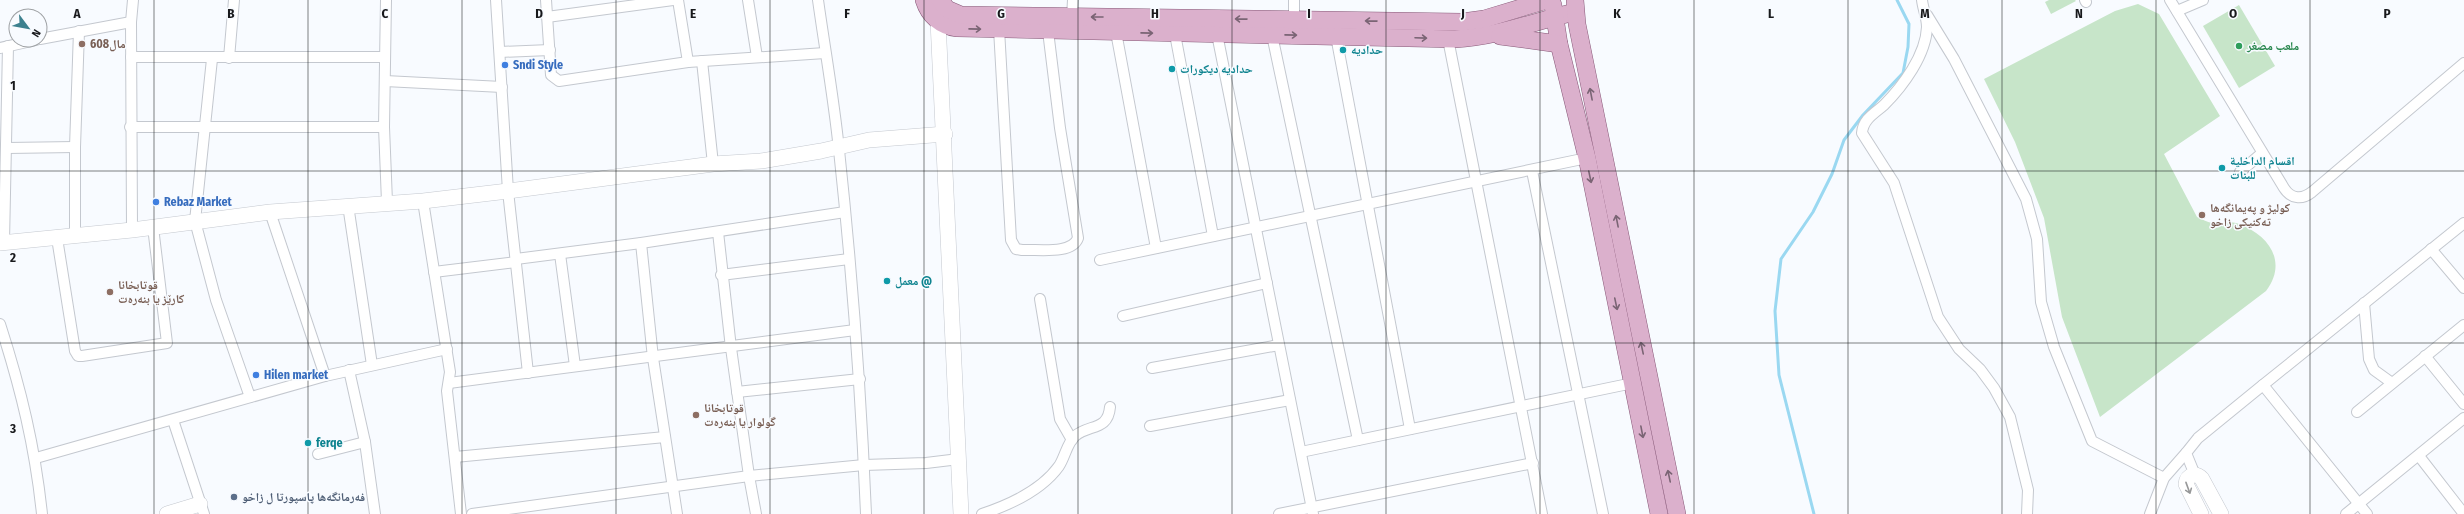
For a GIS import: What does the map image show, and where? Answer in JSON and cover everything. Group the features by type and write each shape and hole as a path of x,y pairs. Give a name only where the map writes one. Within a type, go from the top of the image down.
{"main road":[{"path":"924,0 930,12 941,9 962,15 1462,22 1494,17 1547,0"},
{"path":"1553,0 1554,17 1559,44 1587,158 1659,514"},
{"path":"941,9 957,28 1448,39 1495,35 1554,17 1575,6 1676,514"},
{"path":"1494,17 1495,35"},
{"path":"1495,35 1559,44"}],"street":[{"path":"132,230 130,57 133,0"},
{"path":"229,58 234,0"},
{"path":"386,0 384,127 387,202"},
{"path":"496,0 508,191 528,372"},
{"path":"546,0 551,75 558,81 688,62 825,53"},
{"path":"547,17 673,0"},
{"path":"678,0 688,62"},
{"path":"748,0 757,57"},
{"path":"818,0 839,148 845,212 860,378 866,514"},
{"path":"1072,17 1073,0"},
{"path":"1294,0 1294,20"},
{"path":"2170,0 2287,192 2297,197 2307,195 2464,63"},
{"path":"2177,11 2203,0"},
{"path":"1922,4 1954,59 2026,199 2037,239 2041,302 2054,347 2092,441 2164,478"},
{"path":"1922,4 1927,27 1926,36 1916,61 1896,91 1867,119 1862,133 1894,184 1938,317 1959,349 1980,369 1994,388 2010,417 2028,490 2027,514"},
{"path":"941,9 961,514"},
{"path":"48,37 131,22"},
{"path":"999,29 1011,240 1016,248 1022,250 1067,248 1074,245 1078,238 1060,128 1048,31"},
{"path":"75,236 75,148 79,31"},
{"path":"1116,32 1156,248"},
{"path":"1175,34 1212,236"},
{"path":"1216,34 1313,511"},
{"path":"1272,35 1358,440"},
{"path":"1336,36 1369,203 1410,429"},
{"path":"1448,39 1542,514"},
{"path":"4,47 7,148 2,243 132,230 270,212 423,200 508,191 713,164 760,161 839,148 868,140 945,134"},
{"path":"500,52 550,50"},
{"path":"130,57 212,59 384,58"},
{"path":"212,59 203,126 195,221 216,300 250,397"},
{"path":"702,61 713,164"},
{"path":"385,81 502,87"},
{"path":"130,127 384,127"},
{"path":"7,148 75,148"},
{"path":"2240,172 2262,153"},
{"path":"1100,260 1475,181 1532,171 1587,158"},
{"path":"1532,171 1603,514"},
{"path":"423,200 450,372 447,391 460,514"},
{"path":"348,205 372,365"},
{"path":"270,212 325,376"},
{"path":"434,272 718,232 845,212"},
{"path":"2150,514 2164,478 2198,438 2464,223"},
{"path":"57,238 75,351 78,356 82,356 168,343 153,227"},
{"path":"718,232 721,275 749,476 756,514"},
{"path":"641,243 653,358 677,514"},
{"path":"2431,249 2464,288"},
{"path":"560,254 575,366"},
{"path":"721,275 849,259"},
{"path":"1123,316 1266,283"},
{"path":"1040,299 1060,419 1072,440"},
{"path":"2364,303 2369,359 2374,370 2392,383"},
{"path":"0,324 21,394 36,458 42,514"},
{"path":"2357,412 2464,325"},
{"path":"449,383 575,366 731,348 855,330"},
{"path":"1152,368 1279,345"},
{"path":"36,458 325,376 447,349"},
{"path":"2425,356 2464,404"},
{"path":"349,370 365,442 375,514"},
{"path":"737,392 860,378"},
{"path":"1300,452 1633,383"},
{"path":"2263,386 2367,514"},
{"path":"1150,426 1290,400"},
{"path":"982,514 1004,506 1044,482 1060,465 1072,440 1080,433 1102,425 1108,417 1110,407"},
{"path":"2346,514 2464,418"},
{"path":"167,514 202,509 173,420"},
{"path":"455,457 665,437"},
{"path":"318,454 365,442"},
{"path":"2186,453 2195,475 2202,479 2221,514"},
{"path":"2419,456 2463,511"},
{"path":"472,514 526,510 749,476 864,465 926,463 959,459"},
{"path":"1279,514 1313,511 1533,463"},
{"path":"2195,475 2189,476 2186,484 2201,514"}],"green space":[{"path":"2049,0 2076,1 2051,14 2045,2"},
{"path":"2138,4 2159,14 2220,116 2164,154 2197,217 2212,223 2236,223 2259,235 2267,242 2272,251 2275,260 2275,270 2266,291 2100,417 2062,317 2044,218 2015,142 1984,79 2115,11"},
{"name":"ملعب مصغر","path":"2239,5 2275,66 2239,88 2203,26"}],"waterway":[{"path":"1814,514 1779,375 1775,311 1781,259 1813,212 1832,174 1844,140 1863,115 1903,73 1908,47 1909,24 1897,0"}],"place":[{"name":"مال608","path":"82,44"},
{"name":"ملعب مصغر","path":"2239,46"},
{"name":"حداديه","path":"1343,50"},
{"name":"Sndi Style","path":"505,65"},
{"name":"حداديه ديكورات","path":"1172,69"},
{"name":"اقسام الداخلیة للبنات","path":"2222,168"},
{"name":"Rebaz Market","path":"156,202"},
{"name":"كوليژ و په‌يمانگه‌ها ته‌كنيكى زاخو","path":"2202,215"},
{"name":"معمل @","path":"887,281"},
{"name":"قوتابخانا کارێز یا بنەرەت","path":"110,292"},
{"name":"Hilen market","path":"256,375"},
{"name":"قوتابخانا گولوار یا بنەرەت","path":"696,415"},
{"name":"ferqe","path":"308,443"},
{"name":"فەرمانگەها پاسپورتا ل زاخو","path":"234,497"}]}
